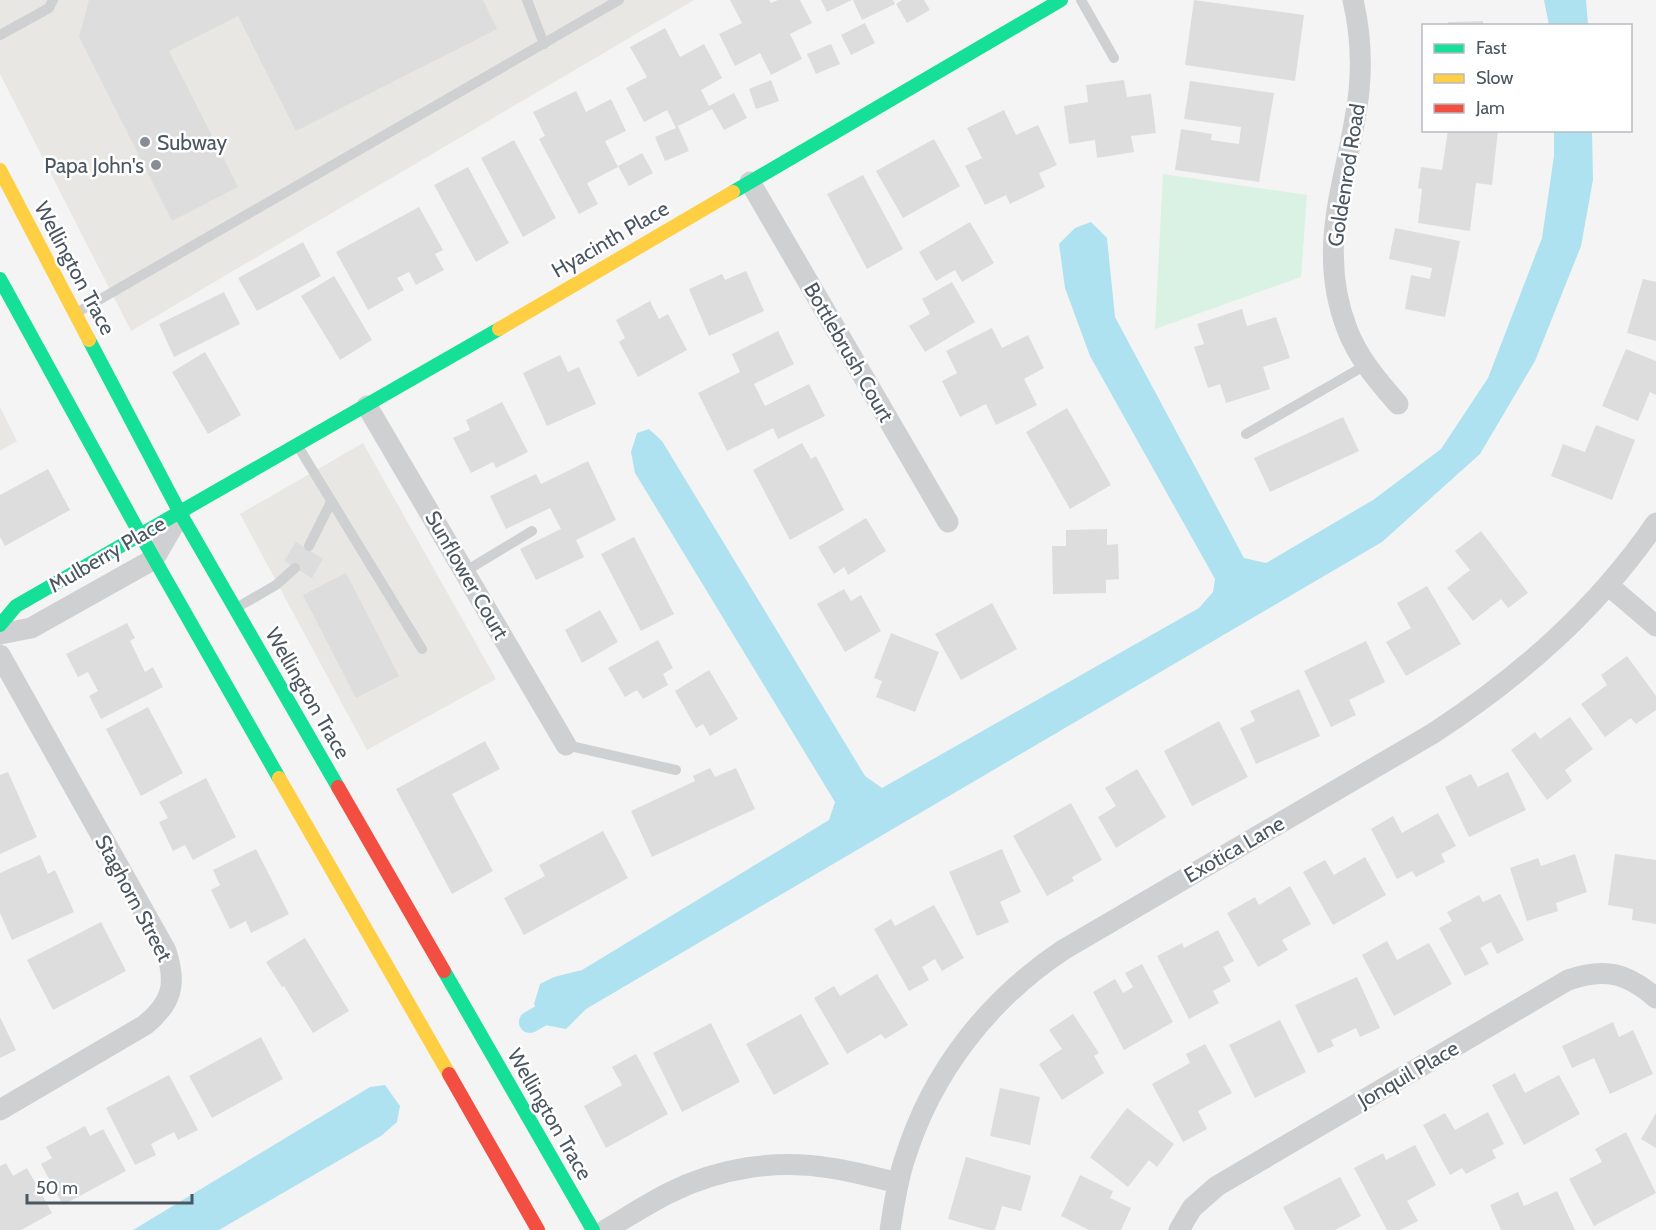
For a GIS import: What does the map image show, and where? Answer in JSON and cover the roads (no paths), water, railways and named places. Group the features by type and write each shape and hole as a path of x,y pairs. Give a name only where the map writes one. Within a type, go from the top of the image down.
{"street":[{"name":"Hyacinth Place","path":"180,513 1061,0"},
{"name":"Goldenrod Road","path":"1353,0 1361,56 1359,92 1333,232 1333,265 1337,297 1347,328 1366,365 1398,404"},
{"name":"Wellington Trace","path":"0,170 180,513 593,1230"},
{"name":"Bottlebrush Court","path":"750,182 948,522"},
{"path":"0,279 154,559 538,1230"},
{"name":"Sunflower Court","path":"367,406 566,745"},
{"name":"Mulberry Place","path":"0,625 16,606 180,513"},
{"name":"Mulberry Place","path":"0,634 31,628 154,559 180,513"},
{"name":"Exotica Lane","path":"890,1230 905,1158 923,1111 938,1081 976,1026 1010,990 1063,950 1432,734 1470,709 1519,672 1565,632 1608,585 1656,523"},
{"path":"1608,585 1656,626"},
{"name":"Staghorn Street","path":"0,655 166,951 172,967 172,984 163,1007 145,1025 0,1110"},
{"name":"Jonquil Place","path":"1179,1230 1192,1209 1217,1186 1568,980 1600,973 1617,975 1633,981 1656,998"},
{"path":"605,1230 669,1192 703,1178 739,1169 794,1164 831,1168 898,1183"}],"lane":[{"path":"0,35 49,8 53,0"},
{"path":"527,0 544,44"},
{"path":"75,314 619,0"},
{"path":"1081,0 1114,58"},
{"path":"1246,434 1366,365"},
{"path":"298,445 422,649"},
{"path":"309,546 331,502"},
{"path":"464,572 532,531"},
{"path":"235,609 276,585 295,568"},
{"path":"566,745 676,771"}],"water":[{"path":"1544,0 1586,0 1588,24 1549,24"},
{"path":"1554,132 1592,132 1593,180 1581,246 1535,361 1480,454 1382,542 586,1009 566,1029 545,1025 534,1004 540,984 554,977 582,970 829,820 835,802 635,473 631,452 637,433 649,429 662,441 865,776 882,788 1199,608 1213,592 1215,579 1090,356 1065,288 1059,244 1075,228 1091,222 1107,238 1115,317 1244,558 1266,563 1373,500 1441,449 1488,378 1542,238 1554,156"},
{"path":"385,1085 400,1106 397,1122 381,1136 219,1230 133,1230 370,1087"}],"waterway":[{"path":"530,1022 565,1002"}],"place":[{"name":"Subway","path":"145,142"},
{"name":"Papa John's","path":"156,165"}]}
